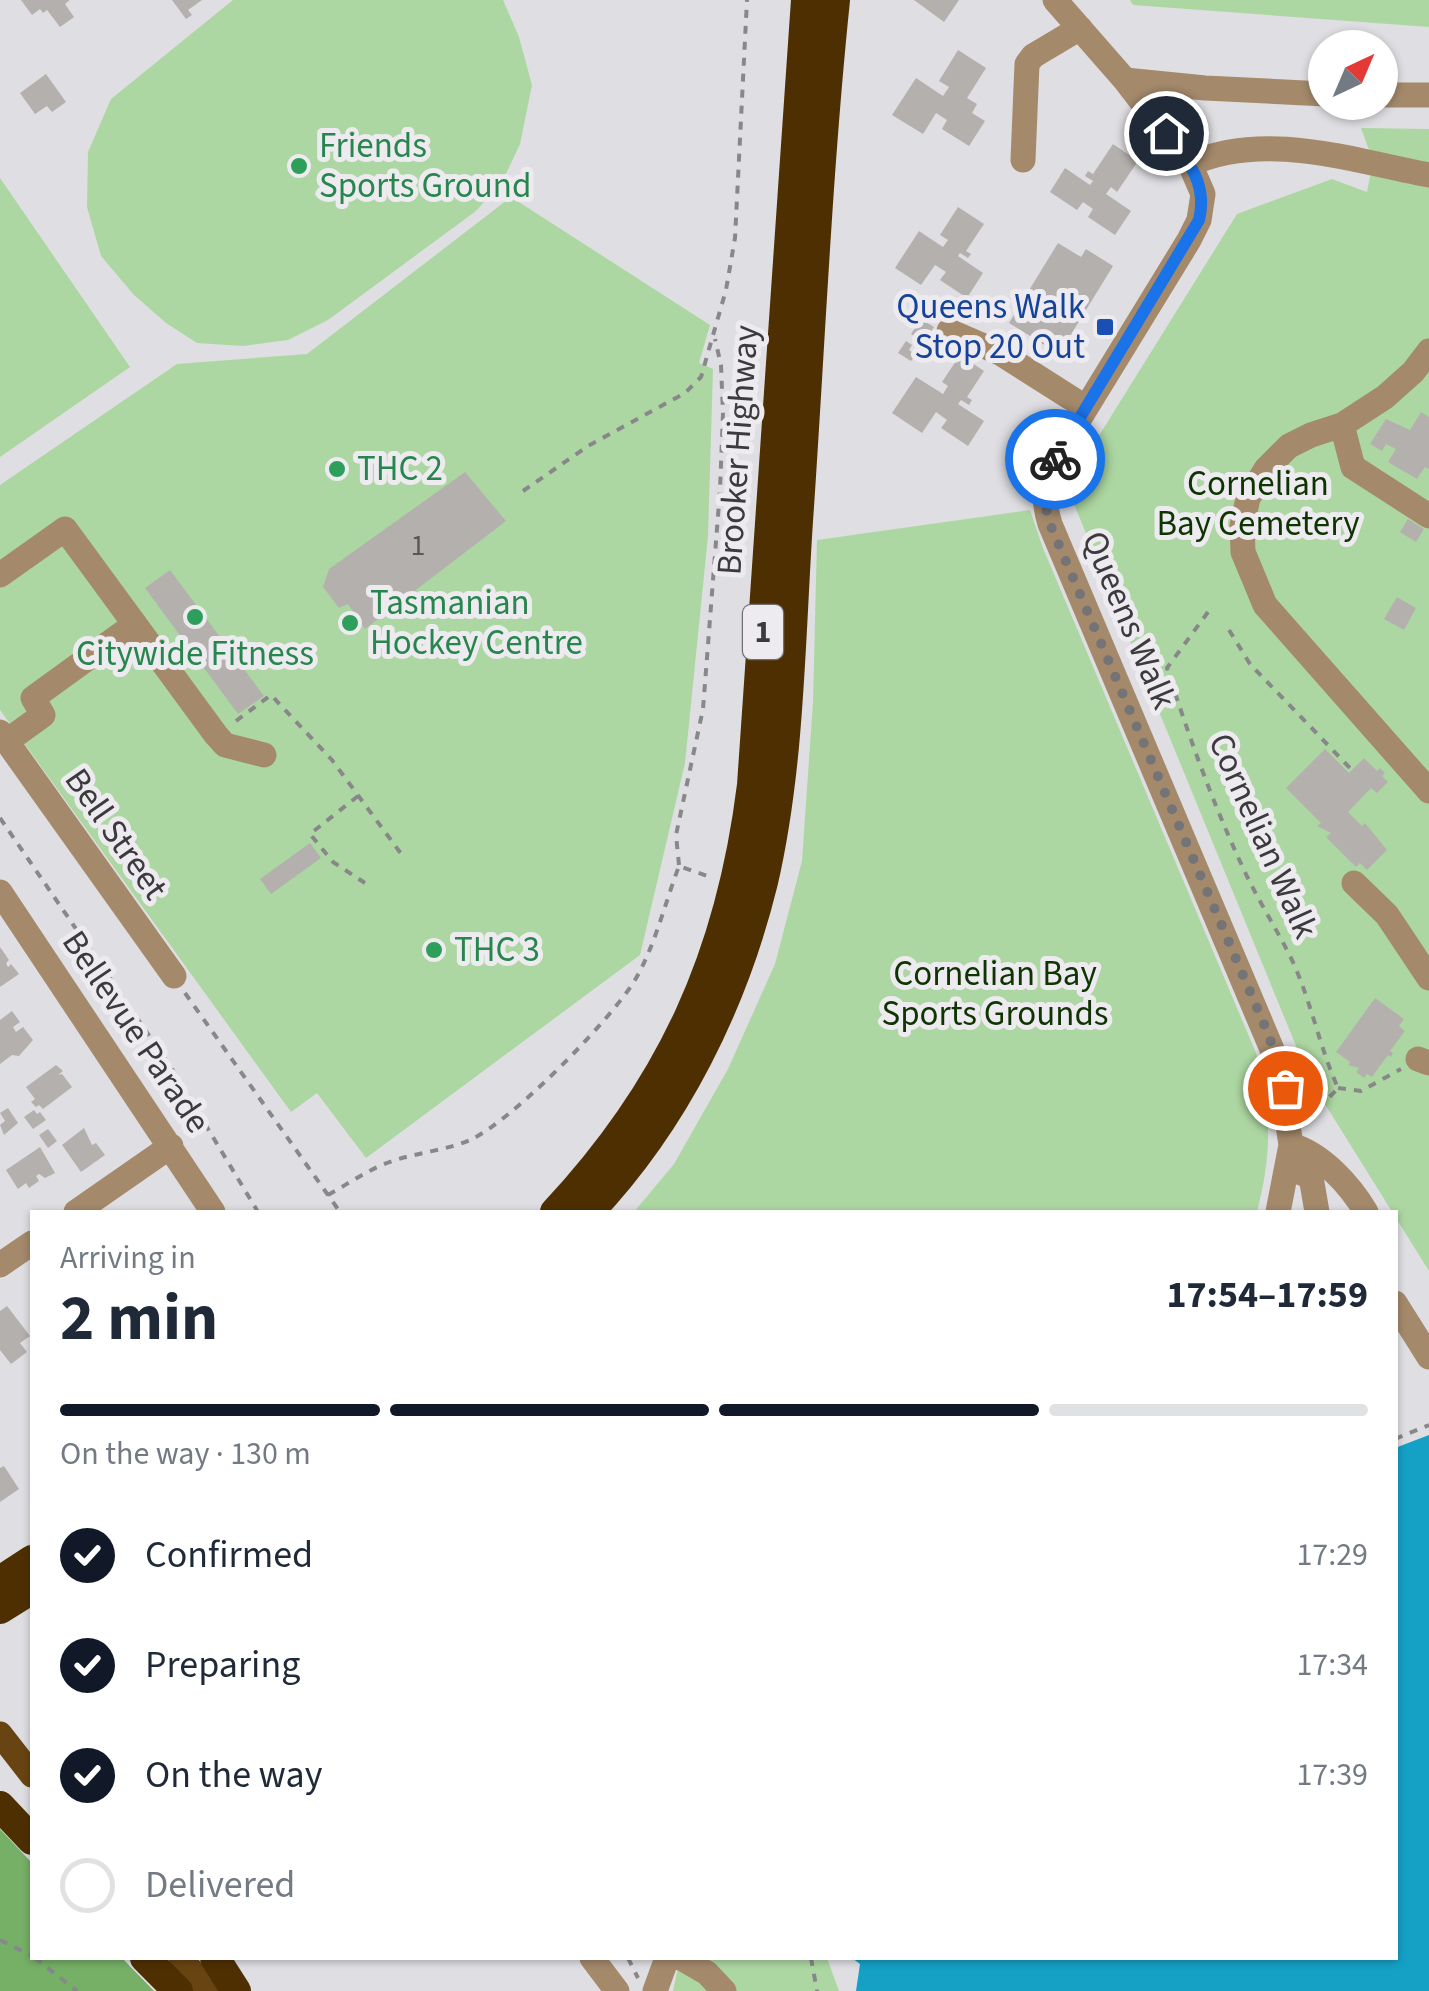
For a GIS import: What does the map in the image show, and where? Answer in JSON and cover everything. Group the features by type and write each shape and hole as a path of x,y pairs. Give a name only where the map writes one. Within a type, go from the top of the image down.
{"highway":[{"name":"Brooker Highway","path":"557,1210 637,1113 674,1050 706,980 739,873 752,784 806,0"},
{"name":"Brooker Highway","path":"594,1206 648,1139 692,1068 738,965 763,879 781,765 817,211 835,0"},
{"path":"0,1580 30,1561"},
{"path":"0,1609 30,1590"},
{"path":"0,1806 30,1838"},
{"path":"147,1960 178,1991"},
{"path":"216,1960 236,1991"}],"main road":[{"path":"0,1734 30,1772"},
{"path":"183,1960 208,1991"}],"street":[{"name":"Queens Walk","path":"1055,0 1125,80 1190,164 1203,194 1199,220 1085,406 1049,471 1043,497 1269,1036 1285,1088 1290,1144 1278,1210"},
{"path":"1024,160 1027,64 1033,56 1080,28"},
{"path":"1125,80 1308,93"},
{"path":"1398,96 1429,95"},
{"path":"1190,164 1236,152 1302,149 1373,161 1424,178"},
{"path":"949,330 1000,353 1085,406"},
{"path":"1429,351 1413,372 1384,397 1342,425 1311,434 1289,446 1266,469 1248,498 1242,526 1243,552 1265,605 1429,791"},
{"path":"1342,425 1354,467 1429,516"},
{"path":"0,576 65,529 216,736 225,745 264,754"},
{"path":"3,736 43,715 33,698 135,624"},
{"name":"Bell Street","path":"3,736 174,976"},
{"path":"1354,883 1387,915 1429,978"},
{"name":"Bellevue Parade","path":"0,892 212,1210"},
{"path":"1290,1144 1312,1178 1318,1210"},
{"path":"1290,1144 1306,1150 1332,1170 1365,1210"},
{"path":"79,1210 171,1146"},
{"path":"0,1265 30,1243"},
{"path":"1398,1308 1429,1357"},
{"path":"594,1960 618,1991"},
{"path":"655,1991 666,1960"},
{"path":"684,1960 706,1973 724,1991"}],"path":[{"path":"523,491 588,446 685,393 701,377 735,238 747,0"},
{"path":"328,1195 384,1164 436,1152 472,1139 499,1123 600,1024 633,984 644,963 679,866 676,835 703,709 724,412 721,364 714,335"},
{"name":"Cornelian Walk","path":"1208,612 1167,668 1196,759 1242,866 1291,958 1320,1049 1338,1088"},
{"path":"1229,630 1250,664 1350,768"},
{"path":"216,736 271,696 332,760 402,855"},
{"path":"358,796 310,834 333,862 365,883"},
{"path":"0,818 172,1070 257,1210"},
{"path":"679,866 713,878"},
{"path":"174,976 339,1210"},
{"path":"1290,1144 1338,1088 1361,1091 1424,1061"},
{"path":"1398,1439 1429,1425"},
{"path":"0,1940 30,1955"},
{"path":"38,1960 77,1991"},
{"path":"811,1960 819,1991"}],"green space":[{"name":"Friends Sports Ground","path":"233,0 503,0 519,37 532,85 520,144 503,180 476,211 328,320 288,340 243,346 197,343 134,295 101,256 87,207 88,152 111,99"},
{"path":"1130,0 1429,0 1429,27 1133,5"},
{"name":"Cornelian Bay Cemetery","path":"1361,128 1429,129 1429,1271 1398,1221 1398,1210 1391,1210 1310,1080 1067,487 1237,214 1332,179 1367,192 1373,161"},
{"path":"0,178 130,367 0,457"},
{"name":"Tasmanian Hockey Centre","path":"511,197 710,325 699,363 713,369 708,536 685,763 640,955 366,1158 317,1093 291,1112 0,710 0,485 177,364 307,354"},
{"name":"Cornelian Bay Sports Grounds","path":"1030,510 1256,1053 1268,1132 1257,1210 636,1210 674,1164 728,1069 775,964 802,861 813,702 817,540"},
{"path":"0,1829 30,1861 30,1960 124,1960 154,1991 0,1991"},
{"path":"680,1960 828,1960 839,1991 673,1991"}],"water":[{"path":"1429,1435 1429,1991 856,1991 860,1964 855,1960 1398,1960 1398,1447"}],"building":[{"path":"21,0 70,0 65,4 74,17 60,27 47,10 43,13 40,9 32,15"},
{"path":"172,0 202,0 188,10 192,15 186,19"},
{"path":"914,0 959,0 944,22"},
{"path":"958,50 986,68 967,98 977,104 972,113 985,121 969,146 942,129 947,120 936,113 923,134 892,115 916,78 943,96 949,87 939,81"},
{"path":"46,74 66,102 52,112 47,106 35,114 20,93"},
{"path":"1113,144 1138,161 1117,192 1111,187 1106,194 1131,211 1115,235 1088,217 1093,209 1083,202 1077,210 1050,192 1065,168 1090,185 1093,181 1085,176 1088,171 1093,174"},
{"path":"958,207 984,224 966,251 971,254 968,258 960,253 958,256 983,273 967,298 940,280 946,272 935,265 921,285 895,268 919,231 943,247 948,240 940,235"},
{"path":"1058,243 1081,257 1086,249 1113,266 1059,354 1009,323"},
{"path":"921,319 934,327 924,342 911,334"},
{"path":"906,341 916,355 911,361 898,353"},
{"path":"960,355 984,371 967,397 972,400 969,405 961,400 958,404 984,421 968,446 941,428 947,420 936,412 922,433 892,413 916,377 943,394 948,386 942,382"},
{"path":"1421,412 1429,417 1429,469 1425,467 1417,479 1388,462 1396,449 1386,444 1382,451 1370,444 1386,419 1410,430"},
{"name":"Tasmanian Hockey Centre","path":"465,472 506,521 365,629 348,604 339,608 323,587 329,569"},
{"path":"1408,519 1424,529 1416,542 1400,532"},
{"path":"170,570 264,696 238,714 145,588"},
{"path":"1397,597 1416,608 1404,630 1384,619"},
{"path":"1325,749 1349,773 1364,758 1377,771 1380,768 1385,773 1382,776 1388,782 1377,793 1371,788 1348,812 1362,826 1365,823 1387,850 1367,870 1360,863 1356,867 1326,837 1331,833 1317,826 1321,823 1286,788"},
{"path":"310,843 321,858 271,894 260,879"},
{"path":"0,947 9,960 8,967 11,964 19,974 0,987"},
{"path":"1375,998 1404,1019 1399,1026 1405,1031 1390,1051 1391,1057 1388,1055 1372,1077 1367,1074 1364,1078 1356,1072 1359,1068 1348,1065 1350,1062 1336,1052"},
{"path":"12,1011 20,1022 13,1027 16,1032 23,1027 33,1040 19,1056 12,1055 0,1064 0,1020"},
{"path":"56,1065 63,1071 58,1075 62,1074 72,1087 43,1109 36,1107 26,1087"},
{"path":"8,1108 18,1123 4,1135 0,1125 5,1121 0,1113"},
{"path":"34,1110 46,1120 33,1129 24,1117"},
{"path":"84,1128 92,1145 96,1143 105,1155 81,1172 62,1145"},
{"path":"48,1129 57,1141 48,1148 39,1135"},
{"path":"40,1147 55,1173 45,1178 39,1174 39,1181 18,1189 6,1170"},
{"path":"7,1306 30,1336 20,1343 27,1352 11,1364 0,1350 0,1311"},
{"path":"4,1466 19,1489 0,1502 0,1468"}],"way so far":[{"path":"1055,459 1043,497 1050,524 1269,1036 1285,1088"}],"place":[{"name":"Friends Sports Ground","path":"299,166"},
{"name":"Queens Walk Stop 20 Out","path":"1105,327"},
{"name":"THC 2","path":"337,469"},
{"name":"Citywide Fitness","path":"195,617"},
{"name":"Tasmanian Hockey Centre","path":"350,623"},
{"name":"THC 3","path":"434,950"}],"route":[{"path":"1055,459 1199,220 1203,194 1199,182 1166,133"}]}
